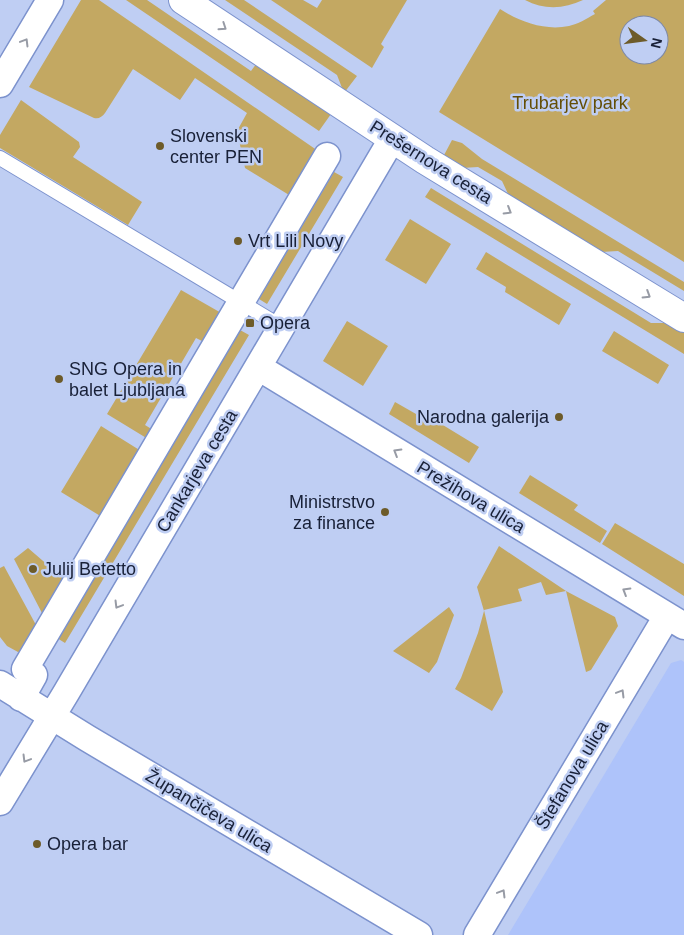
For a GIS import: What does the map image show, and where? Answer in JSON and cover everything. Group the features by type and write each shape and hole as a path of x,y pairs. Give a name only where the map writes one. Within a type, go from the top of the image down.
{"main road":[{"name":"Prešernova cesta","path":"183,0 392,139 684,318"}],"street":[{"path":"0,84 50,0"},
{"name":"Cankarjeva cesta","path":"0,802 52,717 392,139"},
{"path":"10,691 34,675 25,669 327,156"},
{"name":"Prežihova ulica","path":"258,367 676,621"},
{"name":"Štefanova ulica","path":"477,935 676,621"},
{"name":"Župančičeva ulica","path":"10,691 419,935"}],"lane":[{"path":"0,158 282,327"}],"shaded area":[{"path":"681,660 684,662 684,935 508,935 671,663"}],"green space":[{"path":"81,0 99,0 321,153 294,198 245,168 237,131 247,113 195,78 180,100 133,69 105,113 102,117 97,118 29,87"},
{"path":"126,0 147,0 251,71 257,63 331,114 319,131"},
{"path":"225,0 244,0 357,76 344,93 337,75"},
{"path":"271,0 303,0 317,8 322,0 407,0 381,44 384,47 372,68"},
{"path":"525,0 583,0 561,7 547,7"},
{"name":"Trubarjev park","path":"606,0 684,0 684,262 439,112 500,9 524,21 551,27 576,24 595,14 593,11"},
{"path":"21,100 79,142 80,147 73,157 142,202 128,225 0,148 0,135"},
{"path":"452,140 462,143 482,159 684,282 684,291 618,251 601,252 509,196 502,181 478,167 462,168 443,157"},
{"path":"334,172 343,177 267,304 259,299"},
{"path":"431,188 651,323 670,323 684,331 684,354 425,197"},
{"path":"410,219 451,244 426,284 385,260"},
{"path":"486,252 571,304 559,325 505,292 506,287 476,269"},
{"path":"181,290 223,314 206,343 196,338 145,425 153,430 148,439 107,414"},
{"path":"347,321 388,346 363,386 323,361"},
{"path":"240,330 249,335 65,643 57,638"},
{"path":"614,331 669,365 658,384 602,351"},
{"path":"395,402 430,422 433,419 479,447 469,463 389,414"},
{"path":"101,426 141,451 102,517 61,492"},
{"path":"530,475 578,505 574,510 607,531 600,543 519,493"},
{"path":"615,523 684,564 684,596 602,544"},
{"path":"499,546 566,591 546,595 541,582 518,589 522,601 484,610 503,692 492,711 455,689 478,633 484,611 477,587"},
{"path":"28,548 64,579 43,615 14,559"},
{"path":"4,566 36,625 21,651 18,652 7,646 0,637 0,568"},
{"path":"566,591 615,617 618,626 591,670 586,672"},
{"path":"449,607 454,615 437,662 429,673 393,651"}],"place":[{"name":"Slovenski center PEN","path":"160,146"},
{"name":"Vrt Lili Novy","path":"238,241"},
{"name":"Opera","path":"250,323"},
{"name":"SNG Opera in balet Ljubljana","path":"59,379"},
{"name":"Narodna galerija","path":"559,417"},
{"name":"Ministrstvo za finance","path":"385,512"},
{"name":"Julij Betetto","path":"33,569"},
{"name":"Opera bar","path":"37,844"}]}
